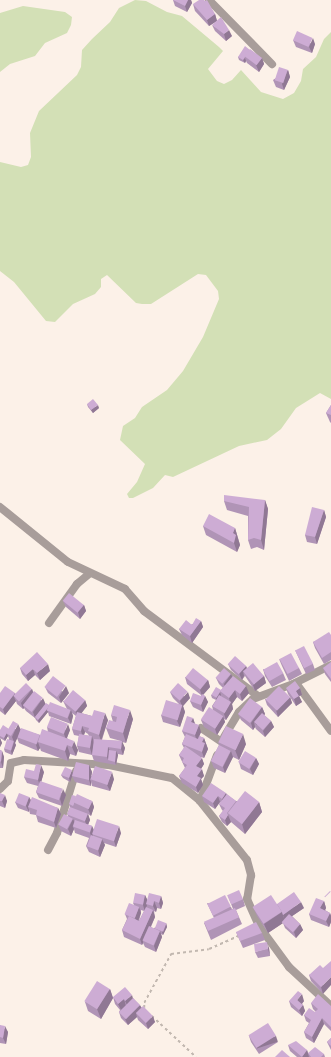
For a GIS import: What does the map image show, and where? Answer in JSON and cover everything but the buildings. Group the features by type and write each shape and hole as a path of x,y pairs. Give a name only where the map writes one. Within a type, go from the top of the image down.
{"street":[{"path":"209,0 272,64"},
{"path":"0,507 68,562 89,574 125,589 144,611 258,696"},
{"path":"48,623 77,584 89,574"},
{"path":"200,800 222,742 239,712 258,696 296,682 331,665"},
{"path":"296,682 331,732"},
{"path":"201,728 222,742"},
{"path":"0,789 8,781 9,767 14,761 36,759 78,762 163,774 172,778 200,800 247,860 251,875 247,891 250,909 268,939 287,964 331,1006"},
{"path":"48,850 58,833 78,762"}],"path":[{"path":"146,1010 144,1003 171,954 208,949 240,935"},
{"path":"151,1016 196,1057"}],"green space":[{"path":"135,0 146,1 167,12 182,16 219,47 223,51 208,69 217,81 224,84 232,80 241,70 261,92 283,99 294,93 301,81 303,69 316,57 324,39 331,32 331,399 320,393 296,408 281,429 267,440 239,446 173,477 165,475 153,488 133,498 129,498 127,494 137,482 145,464 120,440 123,426 135,418 142,407 167,390 183,371 203,337 219,299 218,291 206,275 198,274 151,304 142,304 136,303 107,275 101,279 101,287 95,294 73,304 55,322 46,321 14,282 0,271 0,162 21,167 28,165 31,157 30,133 39,111 77,75 81,67 82,50 110,22 119,8"},
{"path":"23,6 65,12 72,17 71,25 67,33 45,43 35,56 10,64 0,72 0,13"}]}
